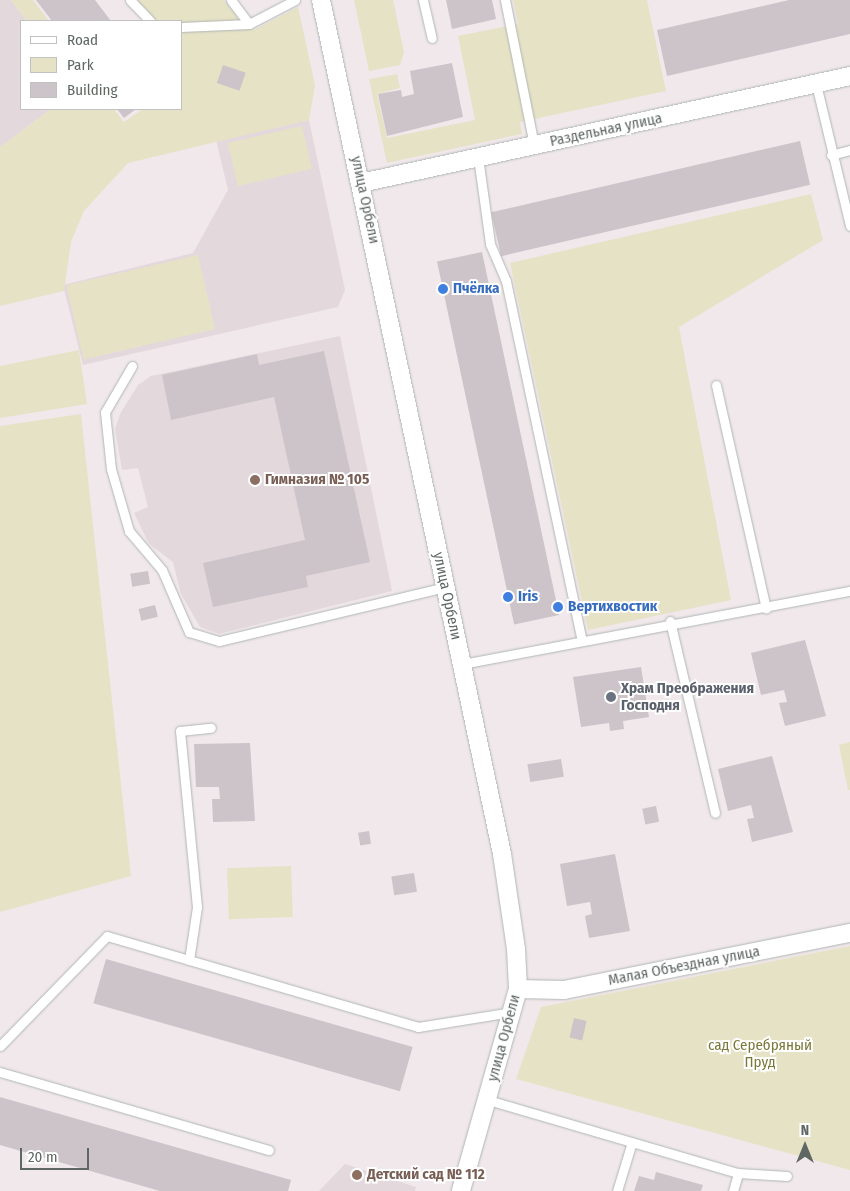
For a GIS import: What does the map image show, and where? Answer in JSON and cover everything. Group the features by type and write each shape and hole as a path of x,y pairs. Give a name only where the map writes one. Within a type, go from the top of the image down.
{"street":[{"name":"улица Орбели","path":"321,0 502,854 518,989 461,1191"},
{"name":"Раздельная улица","path":"361,183 850,76"},
{"name":"Малая Объездная улица","path":"518,989 564,990 850,933"}],"lane":[{"path":"130,0 149,20"},
{"path":"232,0 249,24"},
{"path":"182,27 249,24 296,0"},
{"path":"423,0 432,38"},
{"path":"505,0 534,145"},
{"path":"816,84 831,155 850,226"},
{"path":"831,155 850,150"},
{"path":"478,157 490,244 506,281 581,638"},
{"path":"132,366 105,412 111,469 129,531 162,570 189,632 219,642 446,588"},
{"path":"716,385 766,608"},
{"path":"462,664 670,621 766,608 850,591"},
{"path":"670,621 715,813"},
{"path":"189,960 197,906 180,731 211,728"},
{"path":"0,1046 108,936 418,1027 512,1012"},
{"path":"0,1072 269,1150"},
{"path":"488,1100 738,1173 787,1176"},
{"path":"618,1191 632,1142"},
{"path":"733,1191 738,1173"}],"shaded area":[{"path":"0,0 11,0 26,20 20,20 20,110 50,110 0,147"},
{"path":"309,120 345,290 338,307 83,365 63,285 193,253 228,190 216,140"},
{"name":"Гимназия № 105","path":"340,336 392,591 219,634 200,627 181,594 173,562 149,544 134,513 148,507 138,468 122,470 115,429 121,412 138,385 151,376"},
{"name":"Детский сад № 112","path":"345,1164 416,1187 415,1191 319,1191"}],"green space":[{"path":"11,0 33,0 48,20 26,20"},
{"path":"136,0 224,0 239,20 254,30 298,7 315,85 309,120 128,163 84,211 71,242 64,291 0,306 0,147 50,110 115,110 124,122 142,110 182,110 182,20 150,20"},
{"path":"354,0 393,0 404,52 400,65 369,71"},
{"path":"513,0 647,0 666,91 520,122 522,134 387,163 369,79 397,74 400,88 377,94 387,138 475,120 458,36 518,24"},
{"path":"302,126 312,169 238,186 228,143"},
{"path":"811,194 823,240 679,327 731,600 588,630 510,263"},
{"path":"198,255 215,329 84,359 66,285"},
{"path":"79,350 87,404 0,418 0,366"},
{"path":"81,414 131,876 0,912 0,426"},
{"path":"850,742 850,790 848,790 839,745"},
{"path":"291,866 293,917 229,919 227,868"},
{"name":"сад Серебряный Пруд","path":"850,946 850,1170 516,1079 541,1007"}],"building":[{"path":"36,0 95,0 110,20 51,20"},
{"path":"446,0 492,0 496,19 452,29"},
{"path":"789,0 850,0 850,34 667,76 657,30"},
{"path":"452,63 463,117 387,136 378,94 401,90 402,97 414,94 410,71"},
{"path":"223,65 246,73 240,91 217,83"},
{"path":"118,110 135,110 124,118"},
{"path":"800,141 810,185 501,256 491,212"},
{"path":"482,252 559,615 514,624 437,262"},
{"path":"324,351 370,562 306,576 308,587 213,607 203,563 305,540 274,397 171,420 162,375 257,354 259,365"},
{"path":"148,571 150,584 132,587 130,574"},
{"path":"155,605 158,617 141,621 139,609"},
{"path":"805,640 826,716 785,726 779,703 787,702 784,690 761,695 751,653"},
{"name":"Храм Преображения Господня","path":"641,667 649,717 623,721 624,729 610,731 609,723 581,727 573,677"},
{"path":"250,743 255,821 213,822 212,799 220,799 219,787 196,787 194,744"},
{"path":"772,756 793,832 752,842 747,819 754,818 751,805 728,811 718,769"},
{"path":"561,759 564,777 530,782 527,764"},
{"path":"656,806 659,822 645,824 642,809"},
{"path":"369,831 371,844 360,846 358,833"},
{"path":"615,854 630,931 589,938 585,916 592,914 590,902 567,906 560,864"},
{"path":"414,873 417,892 394,895 391,877"},
{"path":"106,959 413,1047 400,1091 93,1003"},
{"path":"574,1018 587,1021 582,1040 570,1037"},
{"path":"0,1097 291,1180 288,1191 160,1191 0,1145"},
{"path":"656,1172 703,1185 701,1191 634,1191 639,1176 654,1180"}],"place":[{"name":"Пчёлка","path":"443,289"},
{"name":"Гимназия № 105","path":"255,480"},
{"name":"Iris","path":"508,597"},
{"name":"Вертихвостик","path":"558,607"},
{"name":"Храм Преображения Господня","path":"611,697"},
{"name":"Детский сад № 112","path":"357,1175"}]}
